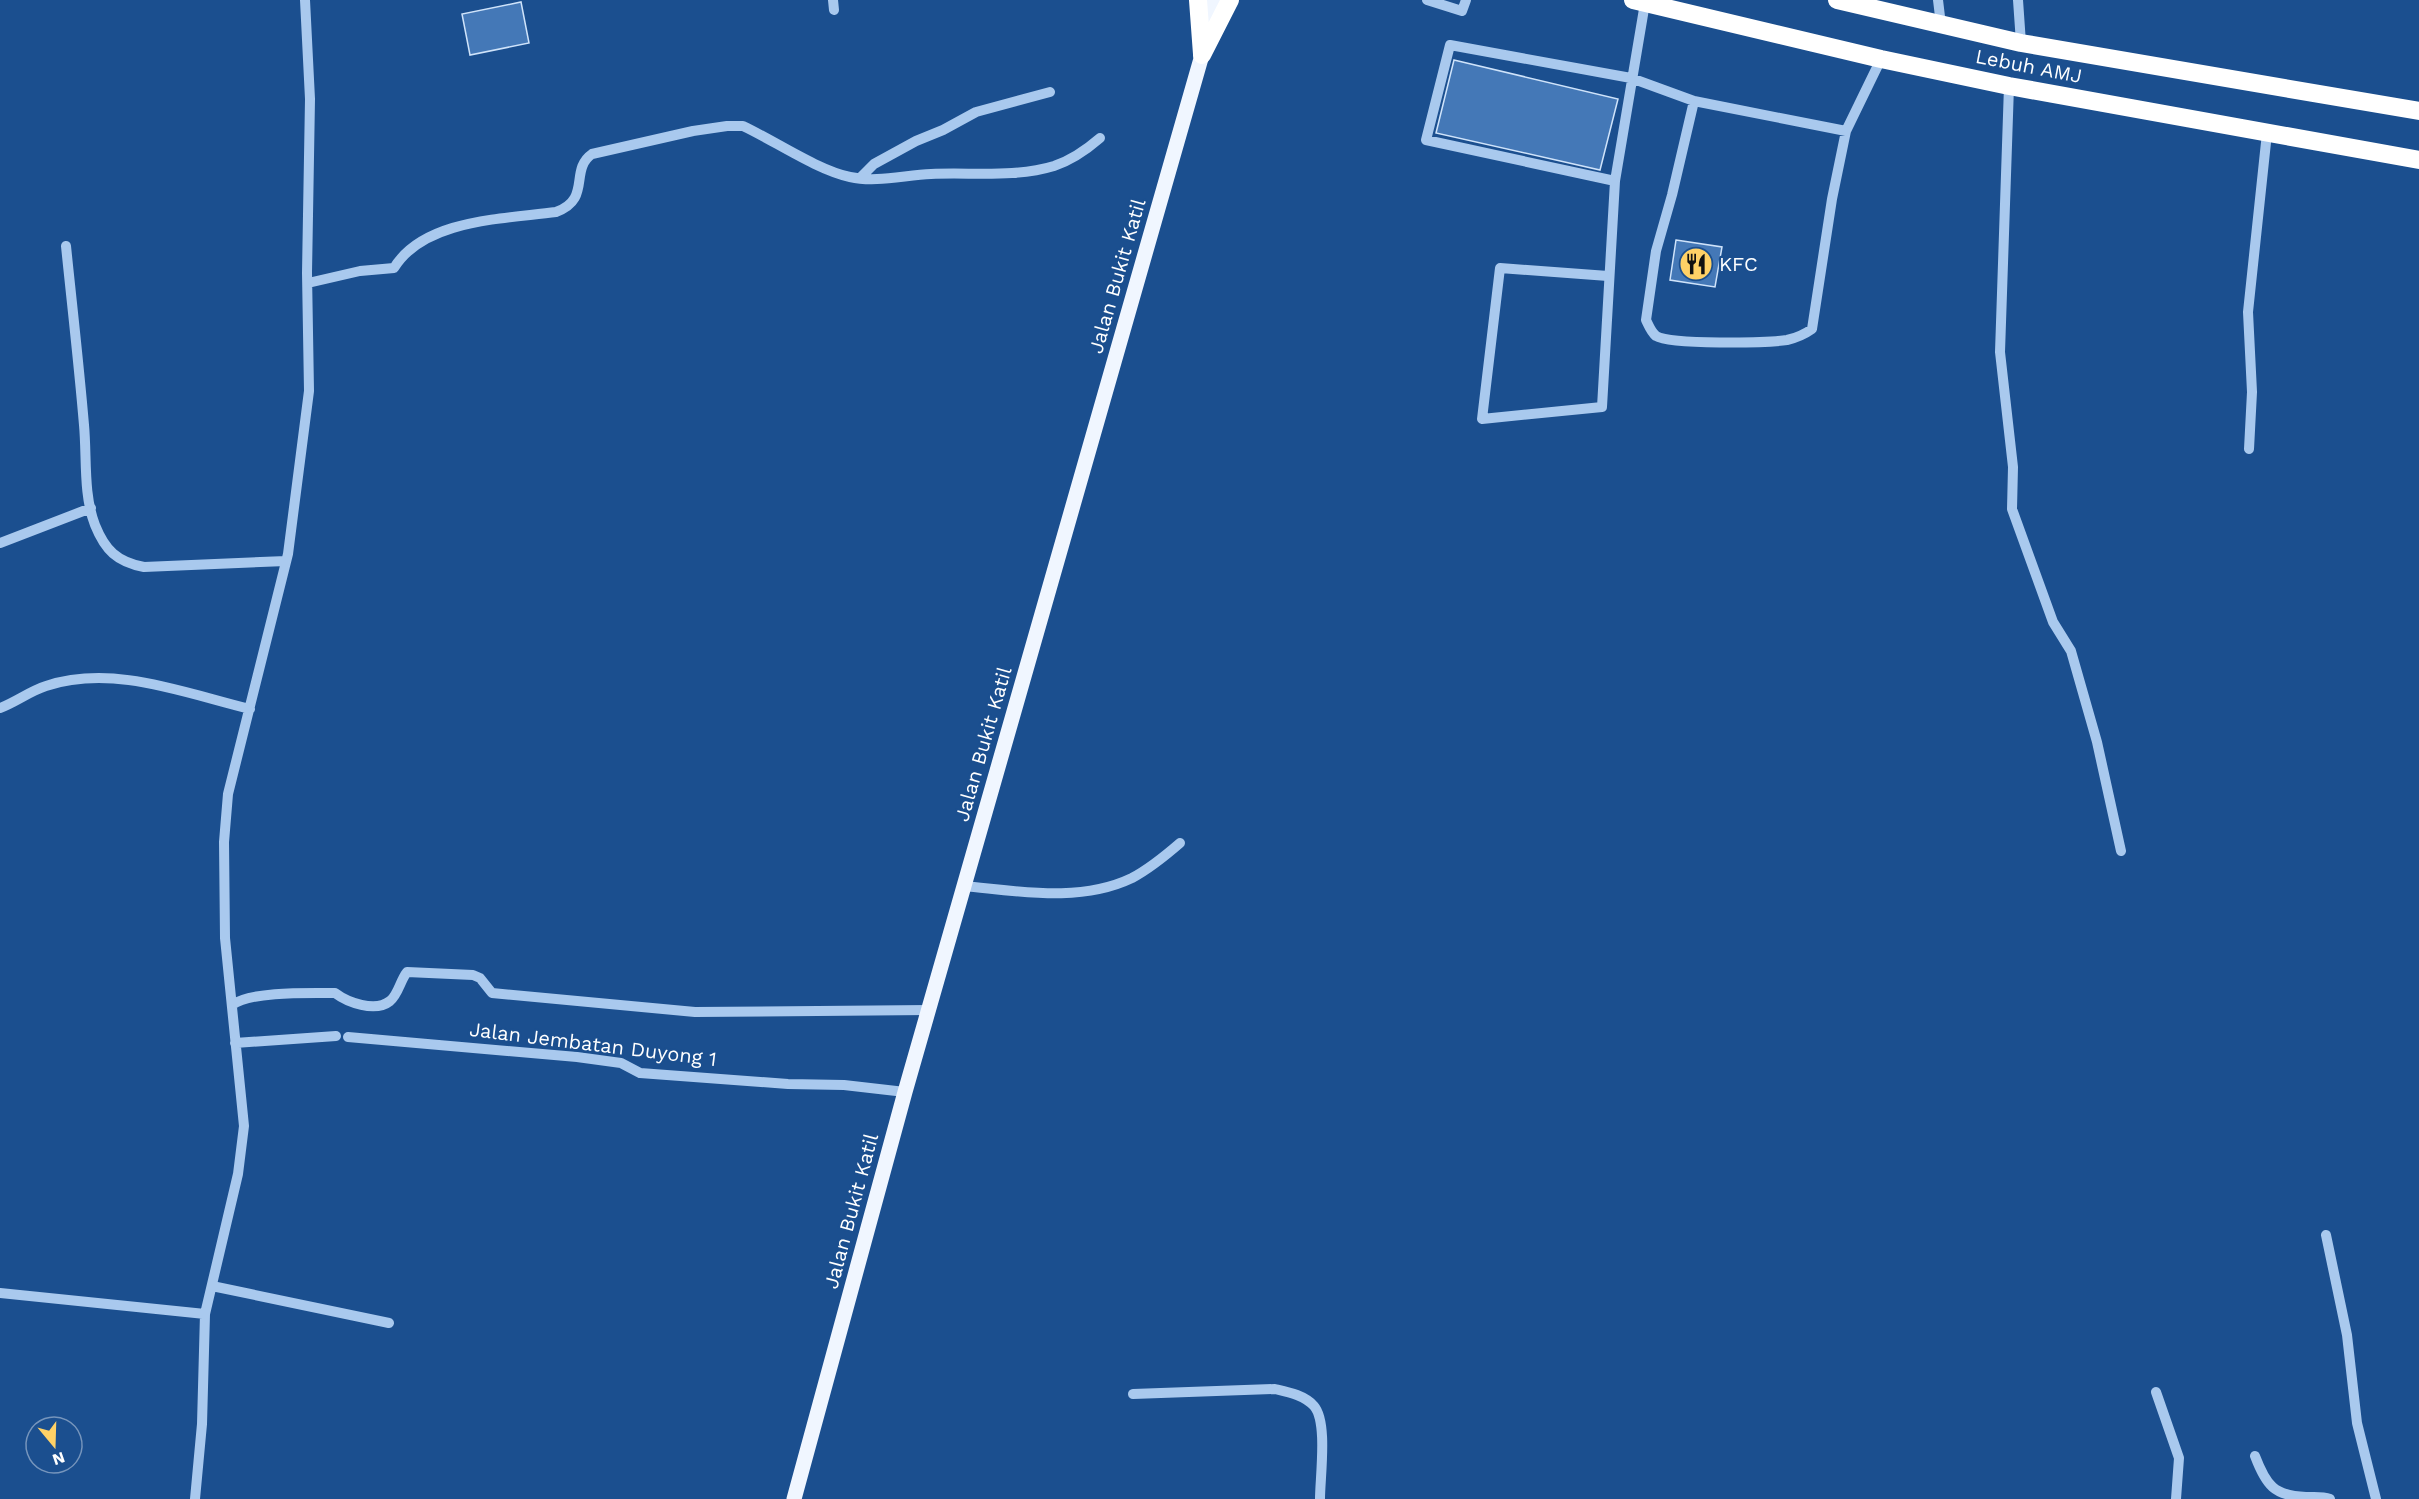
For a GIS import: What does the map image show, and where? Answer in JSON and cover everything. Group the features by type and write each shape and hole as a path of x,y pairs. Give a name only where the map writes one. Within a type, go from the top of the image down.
{"highway":[{"path":"1198,0 1202,55"},
{"path":"1202,55 1230,0"},
{"name":"Lebuh AMJ","path":"1837,0 2021,43 2419,111"},
{"name":"Lebuh AMJ","path":"1639,1 1881,59 2009,86 2419,160"}],"main road":[{"name":"Jalan Bukit Katil","path":"794,1499 905,1092 1202,55 1214,0"}],"street":[{"path":"195,1499 202,1424 205,1314 238,1174 244,1126 225,938 224,842 228,794 286,561 309,391 310,99 305,0"},
{"path":"1427,0 1462,11 1466,0"},
{"path":"1938,0 1941,25"},
{"path":"2018,0 2021,43"},
{"path":"1608,276 1500,268 1482,419 1602,406 1615,181 1631,78 1639,1"},
{"path":"1615,181 1426,140 1450,45 1631,78 1694,102 1846,131"},
{"path":"1694,102 1672,195 1656,250 1653,287 1646,320 1651,331 1658,337 1709,342 1757,343 1789,340 1812,329 1832,199 1846,131 1881,59"},
{"path":"2009,86 2000,352 2013,467 2012,509 2053,622 2071,651 2097,742 2121,851"},
{"path":"860,178 874,164 976,112 1050,92"},
{"path":"308,283 360,271 393,268 401,255 457,226 556,212 566,208 577,196 585,159 592,154 693,131 743,126 832,172 860,178 969,172 1015,173 1052,166 1079,156 1100,138"},
{"path":"2249,449 2252,392 2248,312 2267,133"},
{"path":"66,246 91,507 96,526 115,557 128,564 144,567 286,561"},
{"path":"0,543 91,507"},
{"path":"0,708 44,686 82,677 130,679 250,709"},
{"path":"964,886 1041,894 1071,893 1104,887 1131,878 1156,863 1180,843"},
{"path":"232,1005 240,998 262,995 335,993 344,1001 382,1006 391,1000 400,980 407,972 473,975 480,978 492,993 694,1012 929,1010"},
{"path":"235,1043 336,1036"},
{"name":"Jalan Jembatan Duyong 1","path":"348,1037 577,1057 621,1063 640,1073 788,1084 844,1085 905,1092"},
{"path":"2326,1235 2347,1335 2357,1424 2376,1499"},
{"path":"212,1286 389,1323"},
{"path":"0,1293 205,1314"},
{"path":"1133,1394 1275,1389 1309,1401 1316,1408 1321,1421 1320,1499"},
{"path":"2156,1392 2179,1458 2176,1499"},
{"path":"2255,1456 2266,1482 2277,1492 2292,1496 2330,1499"}],"building":[{"path":"521,2 529,43 470,55 462,14"},
{"path":"1454,60 1618,99 1600,170 1436,133"},
{"name":"KFC","path":"1676,240 1722,247 1715,287 1670,280"}],"place":[{"name":"KFC","path":"1696,264"}]}
